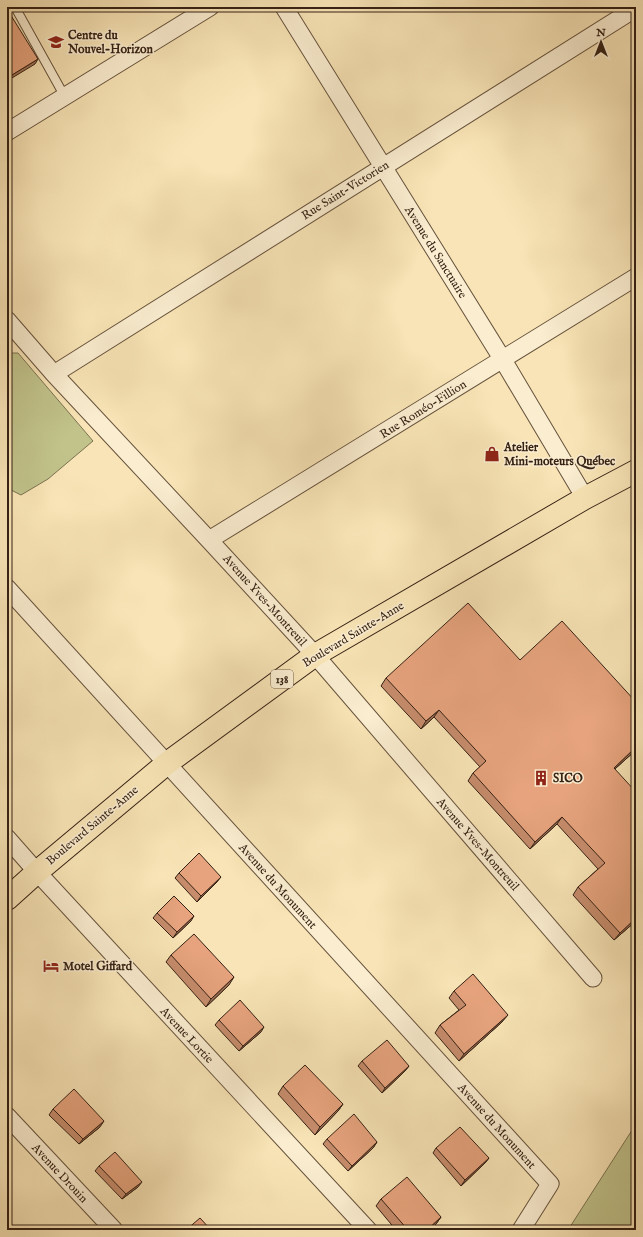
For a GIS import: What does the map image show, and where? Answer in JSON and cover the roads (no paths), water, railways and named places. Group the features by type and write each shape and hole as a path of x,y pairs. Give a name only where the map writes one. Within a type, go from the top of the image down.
{"main road":[{"name":"Boulevard Sainte-Anne","path":"7,899 166,764 314,654 585,498 636,471"},
{"name":"Boulevard Sainte-Anne","path":"585,498 636,477"}],"street":[{"path":"7,132 210,7"},
{"name":"Avenue du Sanctuaire","path":"284,7 503,360 585,498"},
{"name":"Rue Saint-Victorien","path":"54,374 636,8"},
{"name":"Rue Roméo-Fillion","path":"209,540 636,277"},
{"name":"Avenue Yves-Montreuil","path":"7,320 54,374 314,654 593,978"},
{"name":"Avenue du Monument","path":"7,588 550,1184 521,1230"},
{"name":"Avenue Lortie","path":"7,838 368,1230"},
{"name":"Avenue Drouin","path":"7,1116 114,1230"}],"lane":[{"path":"15,7 65,97"}],"place":[{"name":"Centre du Nouvel-Horizon","path":"56,42"},
{"name":"Atelier Mini-moteurs Québec","path":"492,454"},
{"name":"SICO","path":"541,778"},
{"name":"Motel Giffard","path":"51,966"}]}
